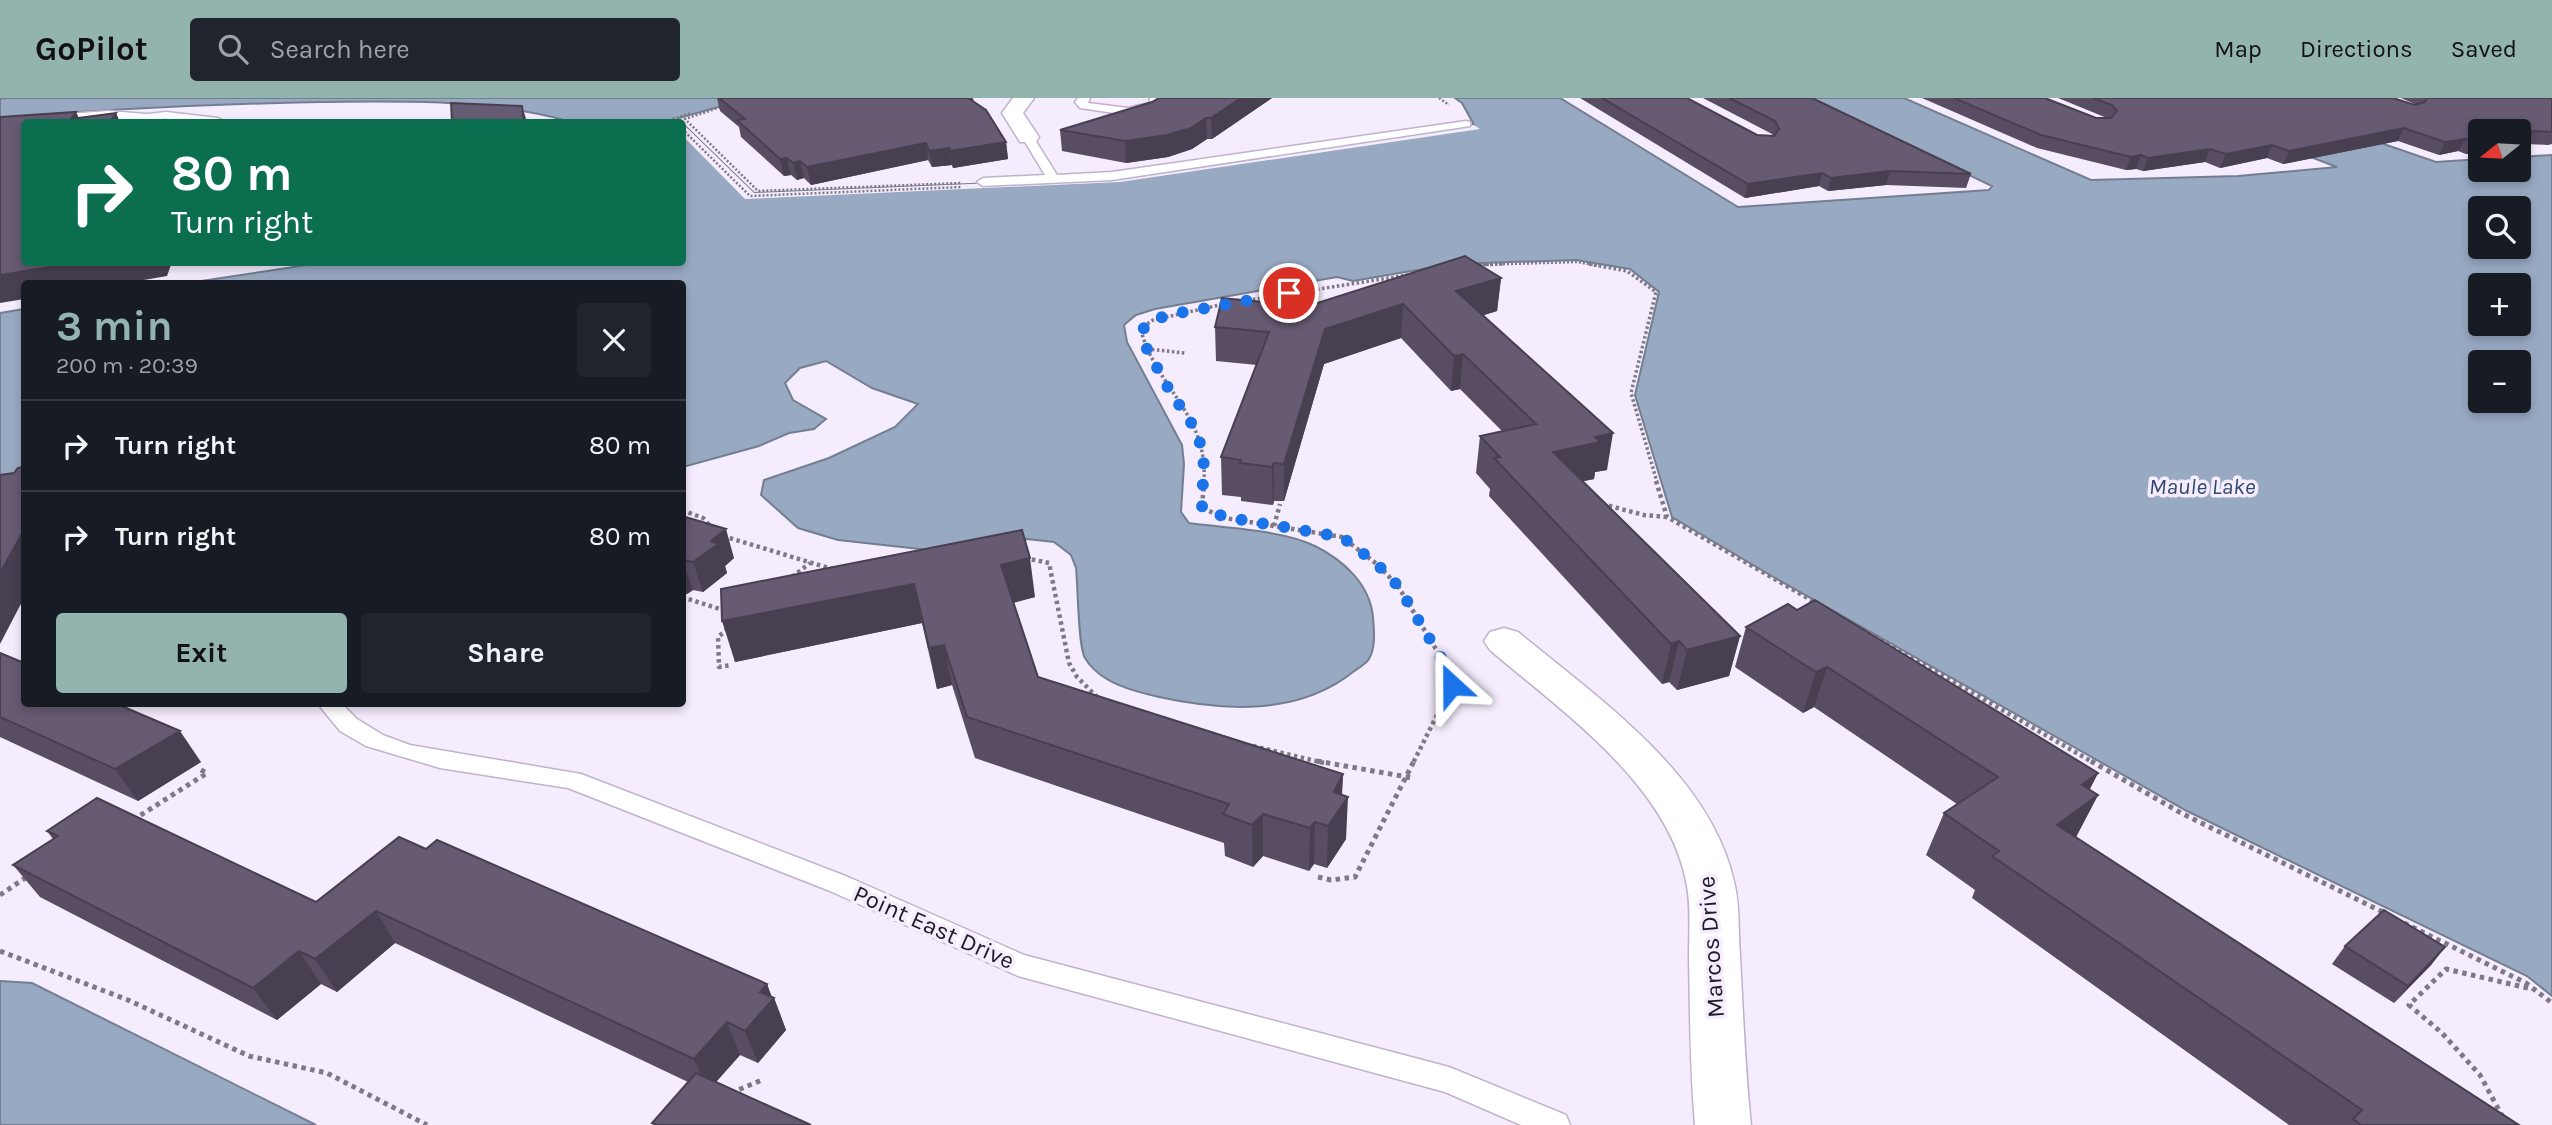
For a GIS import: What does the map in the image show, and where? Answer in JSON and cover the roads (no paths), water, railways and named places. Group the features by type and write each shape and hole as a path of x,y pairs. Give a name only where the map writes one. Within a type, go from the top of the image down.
{"street":[{"path":"1024,98 1012,113 1028,137"},
{"path":"81,119 130,119"},
{"name":"Marcos Drive","path":"1504,641 1542,675 1600,719 1634,753 1670,798 1696,842 1710,881 1718,1082 1723,1125"}],"lane":[{"path":"1084,98 1084,106 1124,113 1146,109 1154,105 1156,98"},
{"path":"145,119 166,115 201,119"},
{"path":"983,182 1112,176 1466,124"},
{"path":"1028,137 1053,178"},
{"name":"Point East Drive","path":"331,707 339,718 373,740 428,759 538,772 572,780 839,884 1018,965 1449,1080 1555,1125"}],"water":[{"path":"0,98 750,98 680,119 560,119 504,108 381,101 200,106 0,118"},
{"name":"Maule Lake","path":"1455,98 1560,98 1738,207 1989,190 1992,186 1809,98 1904,98 2091,180 2238,176 2337,167 2154,98 2250,98 2436,162 2468,160 2468,182 2531,182 2531,156 2552,155 2552,996 2527,976 2187,811 1672,517 1635,395 1659,292 1630,269 1576,260 1452,264 1353,281 1337,277 1155,309 1136,315 1124,325 1127,342 1182,445 1184,464 1181,512 1189,523 1287,536 1315,546 1335,558 1353,574 1371,605 1374,644 1369,659 1361,666 1331,686 1308,696 1284,703 1234,707 1183,702 1149,695 1118,685 1091,667 1083,651 1076,568 1071,555 1054,542 1027,539 929,550 838,540 798,528 761,495 764,480 829,458 895,427 918,404 872,388 826,361 800,368 785,383 793,400 826,419 814,429 789,433 759,446 686,466 686,280 208,280 300,266 686,266 686,127 754,193 1113,178 1474,125 1462,103"},
{"path":"21,310 21,490 0,497 0,313"},
{"path":"0,981 32,983 316,1125 0,1125"}]}
